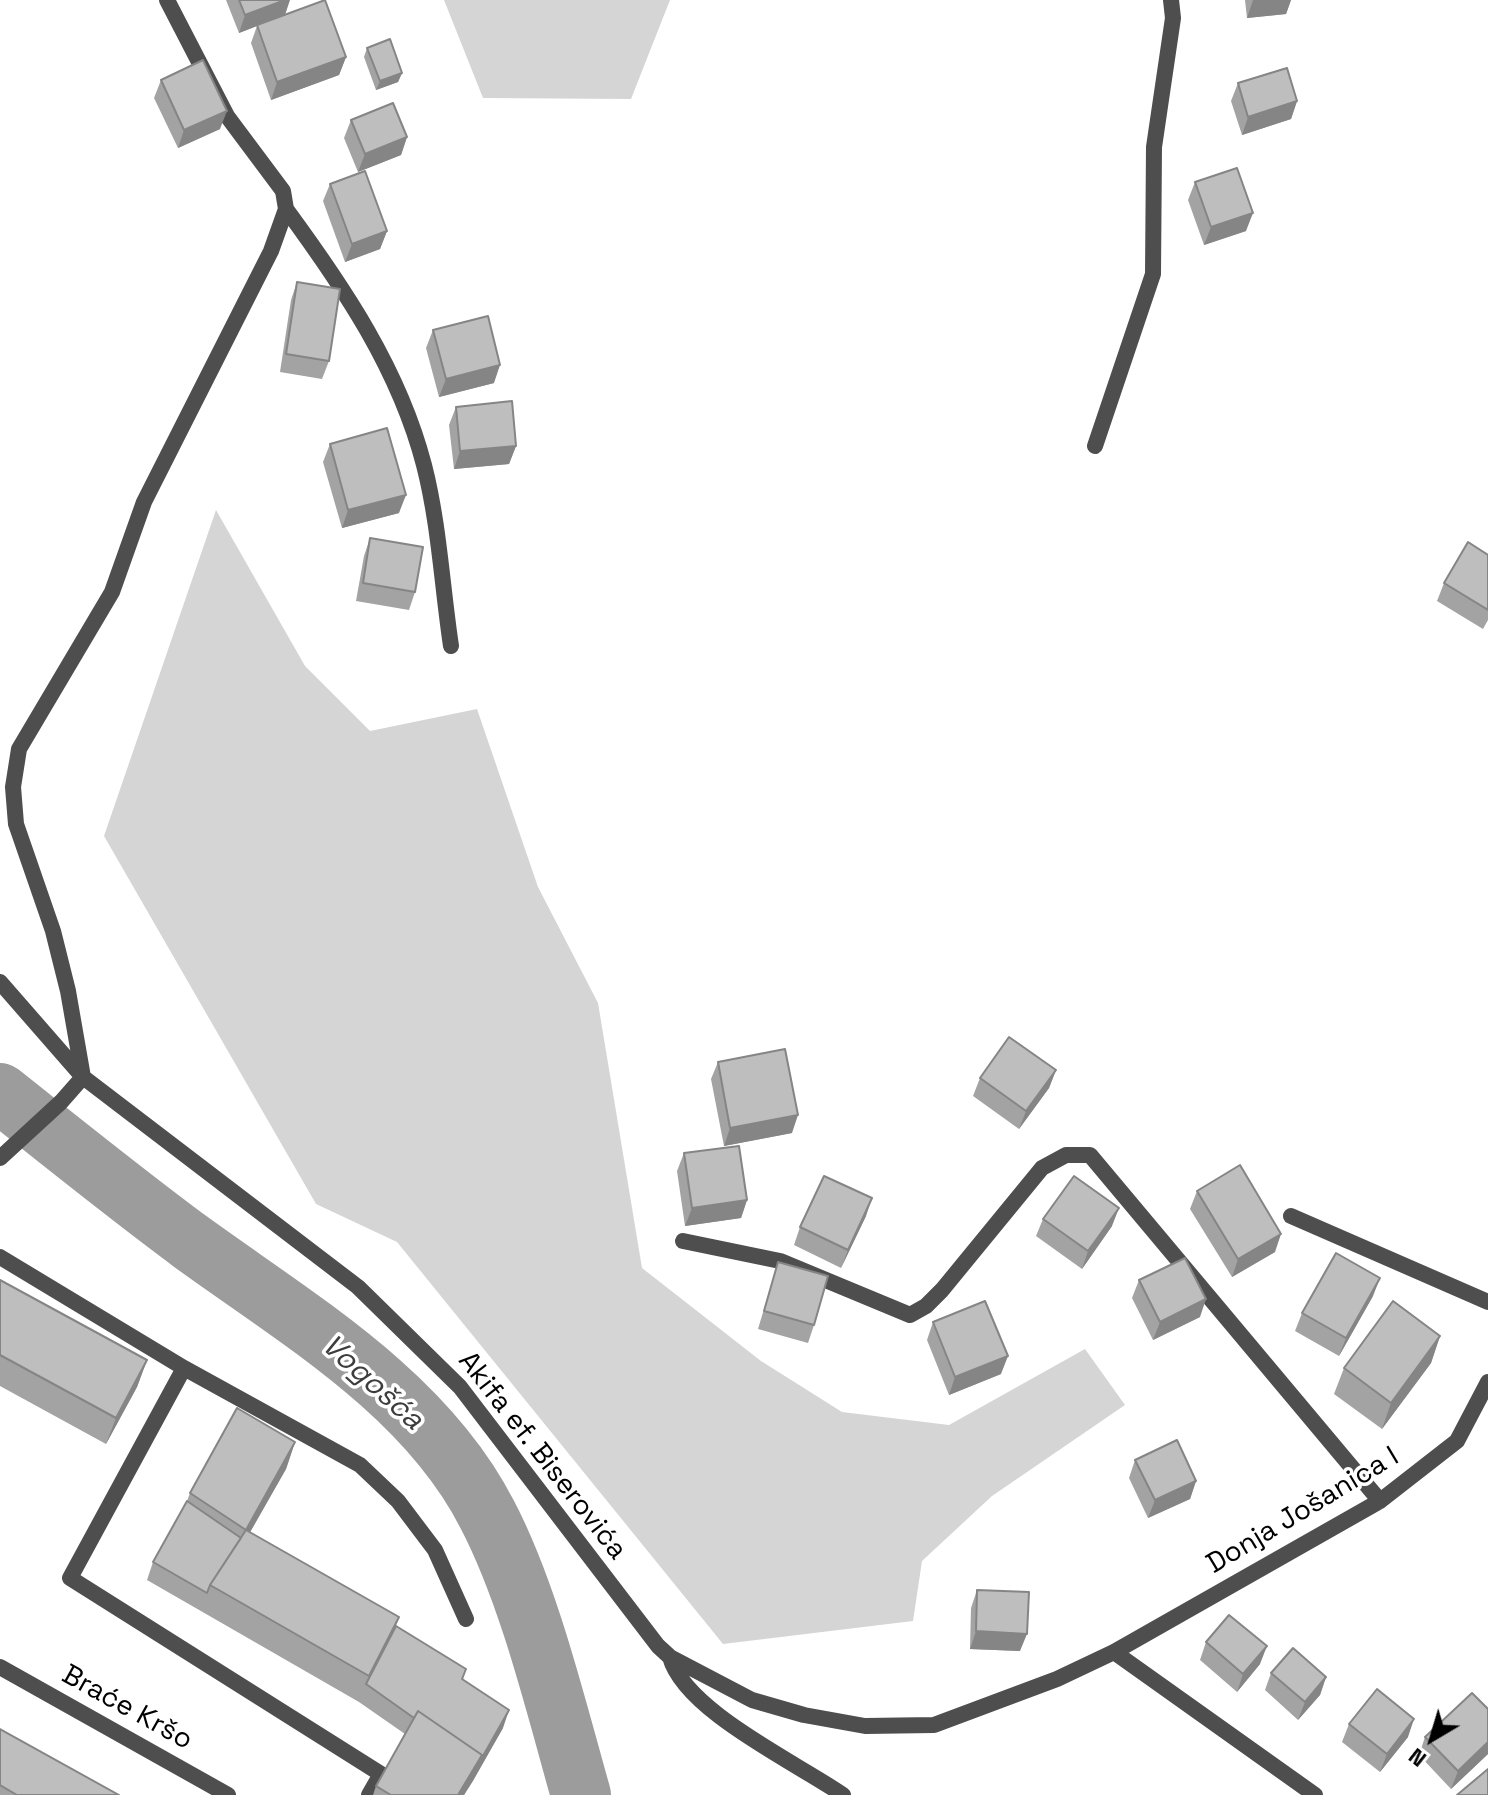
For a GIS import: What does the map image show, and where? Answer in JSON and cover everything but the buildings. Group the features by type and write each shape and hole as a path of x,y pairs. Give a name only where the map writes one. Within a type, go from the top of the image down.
{"street":[{"path":"167,0 227,116 283,191 286,209 342,285 397,385 424,466 451,646"},
{"path":"1095,446 1153,274 1154,147 1173,18 1171,0"},
{"path":"1,1158 83,1077 68,991 53,931 16,824 13,787 19,749 112,592 144,502 271,251 286,209"},
{"name":"Akifa ef. Biserovića","path":"0,982 83,1077 358,1287 460,1387 658,1646 670,1657 752,1700 804,1715 865,1726 934,1725 1042,1685 1114,1652"},
{"path":"683,1241 780,1261 910,1315 942,1290 1042,1168 1066,1155 1090,1155 1380,1501"},
{"path":"1291,1216 1488,1302"},
{"path":"0,1257 184,1368 360,1465 398,1501 435,1550 466,1619"},
{"path":"184,1368 70,1578 381,1774 369,1795"},
{"name":"Donja Jošanica I","path":"1114,1652 1380,1501 1457,1441 1488,1382"},
{"path":"1114,1652 1315,1795"},
{"path":"670,1657 682,1682 703,1701 765,1748 843,1795"},
{"name":"Braće Kršo","path":"0,1667 228,1795"}],"shaded area":[{"path":"444,0 670,0 631,99 483,98"},
{"path":"216,510 305,666 370,731 477,709 538,887 598,1003 642,1268 761,1361 842,1412 949,1425 1085,1349 1125,1405 992,1496 922,1561 913,1621 723,1644 397,1242 316,1204 104,836"}],"waterway":[{"name":"Vogošća","path":"0,1093 167,1224 356,1362 430,1431 461,1471 502,1545 529,1615 581,1795"}]}
